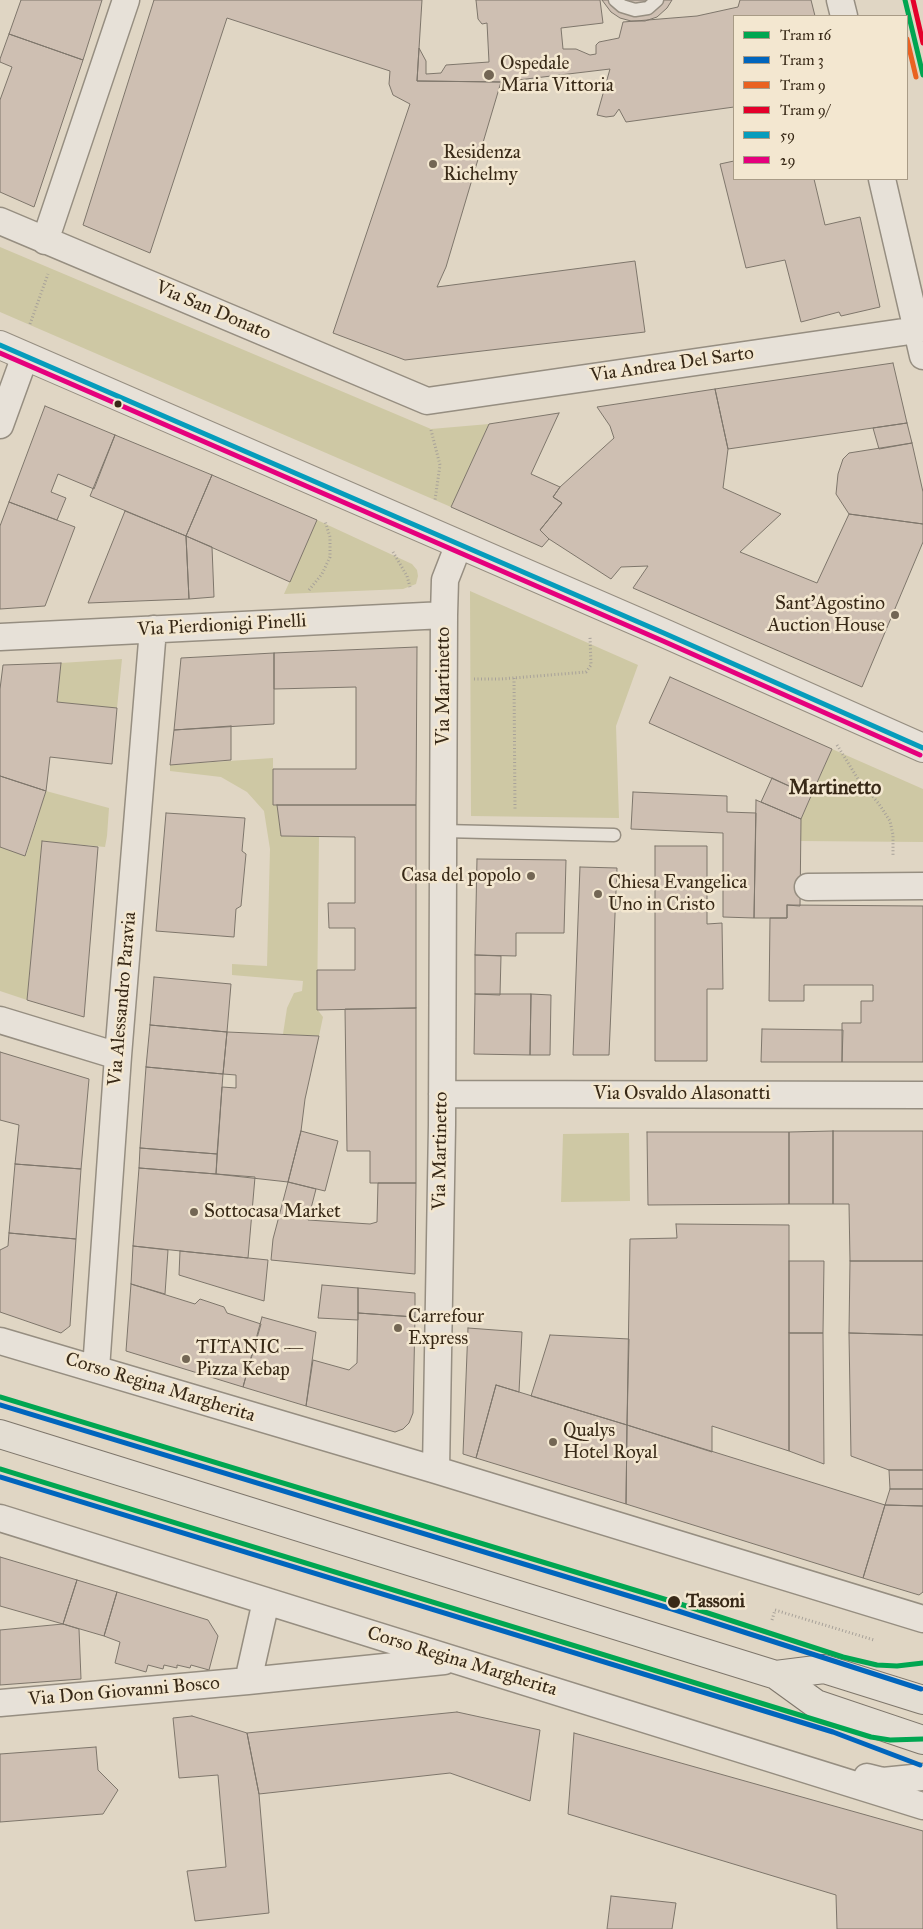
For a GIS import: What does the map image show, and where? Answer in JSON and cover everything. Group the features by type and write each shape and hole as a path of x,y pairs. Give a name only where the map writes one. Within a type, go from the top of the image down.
{"main road":[{"path":"0,1434 776,1675 816,1704 923,1740"},
{"path":"776,1675 824,1669 923,1700"}],"street":[{"path":"45,241 126,0"},
{"path":"840,0 844,15"},
{"path":"882,180 923,356"},
{"name":"Via San Donato","path":"0,221 427,401"},
{"name":"Via Andrea Del Sarto","path":"427,401 917,330"},
{"path":"0,344 923,748"},
{"path":"0,426 25,356"},
{"name":"Via Martinetto","path":"436,1470 442,1094 444,615 445,580 459,544"},
{"name":"Via Pierdionigi Pinelli","path":"0,637 444,615"},
{"name":"Via Alessandro Paravia","path":"96,1369 118,1056 153,628"},
{"path":"808,887 923,886"},
{"path":"0,1020 118,1056"},
{"name":"Via Osvaldo Alasonatti","path":"442,1094 923,1095"},
{"name":"Corso Regina Margherita","path":"0,1340 436,1470 923,1619"},
{"name":"Corso Regina Margherita","path":"0,1518 923,1806"},
{"path":"248,1681 266,1601"},
{"name":"Via Don Giovanni Bosco","path":"0,1703 455,1660"},
{"path":"817,1772 841,1772 883,1781 923,1777"}],"lane":[{"path":"615,0 622,6 634,10 648,8 657,0"},
{"path":"443,831 614,835"}],"path":[{"path":"30,325 50,269"},
{"path":"431,429 440,465 435,500"},
{"path":"308,591 322,574 330,557 330,537 325,520"},
{"path":"393,552 407,576 411,592"},
{"path":"465,679 514,678 586,672 590,665 590,636"},
{"path":"514,678 516,833"},
{"path":"837,746 858,779 879,804 890,821 893,835 894,886"},
{"path":"772,1620 775,1610 874,1640"}],"shaded area":[{"path":"0,247 431,429 489,424 451,507 0,312"},
{"path":"317,520 412,564 417,570 416,584 403,589 284,594"},
{"path":"470,591 638,665 616,726 619,818 471,816"},
{"path":"122,659 117,708 57,702 61,663"},
{"path":"832,749 923,789 923,842 800,841 801,819"},
{"path":"273,758 273,805 277,805 281,836 319,837 317,1009 323,1017 319,1036 283,1034 287,1008 294,993 302,991 303,981 232,975 232,964 267,966 270,849 264,811 247,792 221,777 170,771 170,765"},
{"path":"46,791 109,808 107,836 105,847 42,841 27,1000 0,991 0,847 26,855"},
{"path":"629,1133 630,1201 561,1202 563,1134"}],"building":[{"path":"21,0 102,0 83,60 9,34"},
{"name":"Residenza Richelmy","path":"154,0 422,0 417,81 501,82 446,267 437,287 635,261 645,332 405,360 333,333 410,104 393,95 389,84 390,71 227,18 150,253 83,225"},
{"name":"Ospedale Maria Vittoria","path":"476,0 600,0 603,23 561,28 563,49 576,49 590,55 596,54 596,45 599,42 619,38 623,22 697,16 738,7 740,0 811,0 815,15 733,15 733,107 626,122 619,109 614,116 597,115 610,69 501,82 417,81 419,48 426,61 426,74 441,73 446,65 489,62 487,23 482,24 478,19"},
{"path":"602,0 672,0 667,8 657,17 645,21 631,21 620,18 611,12"},
{"path":"9,34 83,60 34,207 0,192 0,100 12,67 0,62 0,59"},
{"path":"733,161 733,180 814,180 825,225 860,217 880,307 841,316 839,312 801,322 785,260 746,268 720,164"},
{"path":"893,363 907,423 728,449 715,389"},
{"path":"715,389 728,449 723,488 781,514 740,552 817,583 849,514 923,524 923,542 862,687 633,588 648,566 621,567 611,579 549,539 540,530 562,503 553,497 560,487 614,438 610,426 597,407"},
{"path":"45,406 115,435 94,489 58,474 51,492 66,498 57,520 9,502"},
{"path":"559,413 531,474 560,487 553,497 562,503 540,530 549,539 542,547 451,507 489,424"},
{"path":"907,423 912,443 879,449 873,428"},
{"path":"115,435 212,475 186,536 90,496"},
{"path":"912,443 923,492 923,524 849,514 836,494 838,474 843,459 849,453"},
{"path":"212,475 317,520 290,582 186,536"},
{"path":"9,502 75,527 45,606 0,609 0,526"},
{"path":"125,511 186,536 189,599 88,603"},
{"path":"186,536 212,547 214,597 189,599"},
{"path":"417,647 416,805 273,805 273,769 356,769 356,687 274,689 274,653"},
{"path":"274,653 274,724 174,730 181,658"},
{"path":"61,663 57,702 117,708 112,764 50,757 46,791 0,776 0,689 3,665"},
{"path":"670,677 832,749 811,796 649,723"},
{"path":"231,726 231,760 170,765 174,730"},
{"path":"0,776 46,791 25,856 0,847"},
{"path":"772,778 811,796 801,819 761,802"},
{"path":"633,792 727,796 727,812 756,813 754,918 723,917 723,833 631,829"},
{"path":"756,800 801,819 800,906 787,905 787,918 754,918"},
{"path":"277,805 416,805 416,1008 317,1010 317,970 355,970 355,928 329,928 328,903 355,903 355,837 281,836"},
{"path":"166,813 245,818 242,851 246,854 241,906 236,909 234,937 156,931"},
{"path":"42,841 98,847 84,1017 27,1000"},
{"path":"655,846 707,846 707,924 722,923 723,989 707,989 707,1061 655,1061"},
{"path":"477,859 566,860 564,933 516,933 516,956 475,955"},
{"path":"580,867 617,868 609,1055 573,1055"},
{"path":"787,905 923,906 923,1062 842,1062 842,1023 861,1023 861,1001 873,1001 873,985 804,985 804,1001 769,1001 770,918 787,918"},
{"path":"475,955 501,956 500,995 475,994"},
{"path":"154,977 231,984 227,1032 150,1025"},
{"path":"475,994 531,994 530,1055 474,1054"},
{"path":"531,994 551,995 550,1055 530,1055"},
{"path":"416,1008 416,1183 370,1183 370,1151 347,1151 345,1009"},
{"path":"150,1025 227,1032 223,1074 146,1067"},
{"path":"762,1029 843,1030 842,1062 761,1062"},
{"path":"227,1032 319,1036 305,1099 301,1131 288,1182 216,1174 222,1087 236,1088 236,1075 223,1074"},
{"path":"0,1052 89,1079 81,1169 15,1164 19,1125 0,1120"},
{"path":"146,1067 223,1074 217,1154 140,1148"},
{"path":"301,1131 338,1141 325,1191 288,1182"},
{"path":"833,1131 923,1131 923,1261 850,1261 849,1204 833,1204"},
{"path":"833,1131 833,1204 789,1204 789,1132"},
{"path":"647,1132 789,1132 789,1204 648,1205"},
{"path":"140,1148 217,1154 216,1174 139,1168"},
{"path":"15,1164 81,1169 76,1239 9,1233"},
{"name":"Sottocasa Market","path":"139,1168 255,1177 248,1258 133,1246"},
{"path":"288,1182 316,1189 308,1220 370,1224 377,1222 378,1183 416,1183 415,1274 271,1260 273,1239"},
{"path":"676,1224 789,1225 789,1451 712,1426 712,1452 627,1425 630,1239 677,1238"},
{"path":"9,1233 76,1239 70,1326 61,1333 0,1312 0,1250 8,1246"},
{"path":"133,1246 168,1250 165,1294 131,1284"},
{"path":"180,1251 268,1260 264,1301 179,1275"},
{"path":"789,1261 824,1261 823,1333 789,1333"},
{"path":"850,1261 923,1261 923,1335 849,1333"},
{"path":"131,1284 195,1304 200,1299 224,1307 227,1313 261,1324 243,1387 126,1351"},
{"path":"322,1285 358,1288 358,1320 318,1318"},
{"path":"358,1288 415,1293 415,1317 358,1313"},
{"path":"358,1313 415,1317 413,1413 409,1423 403,1429 395,1432 306,1406 313,1360 349,1370 357,1363"},
{"path":"262,1317 316,1332 306,1406 243,1387"},
{"path":"468,1328 522,1332 519,1392 496,1385 476,1458 463,1454"},
{"path":"789,1333 823,1333 824,1464 789,1451"},
{"path":"849,1333 923,1335 923,1470 889,1470 851,1456"},
{"path":"550,1335 629,1339 627,1425 531,1396"},
{"name":"Qualys Hotel Royal","path":"496,1385 627,1425 626,1504 476,1458"},
{"path":"627,1425 885,1505 863,1578 626,1504"},
{"path":"889,1470 923,1470 923,1489 890,1489"},
{"path":"890,1489 923,1489 923,1506 885,1505"},
{"path":"885,1505 923,1506 923,1592 919,1595 863,1578"},
{"path":"0,1557 77,1580 63,1624 0,1606"},
{"path":"77,1580 117,1592 104,1636 63,1624"},
{"path":"117,1592 208,1620 218,1636 209,1670 191,1665 190,1668 177,1665 177,1668 164,1665 163,1669 148,1665 146,1672 115,1663 120,1642 104,1636"},
{"path":"63,1624 79,1629 81,1679 0,1685 0,1630"},
{"path":"457,1712 540,1730 530,1801 450,1773 259,1794 247,1733"},
{"path":"192,1716 247,1733 259,1794 269,1913 195,1921 187,1871 226,1867 218,1775 179,1778 173,1718"},
{"path":"574,1733 923,1831 923,1929 837,1929 836,1895 568,1814"},
{"path":"96,1747 98,1770 118,1790 103,1814 0,1822 0,1754"},
{"path":"611,1896 676,1903 672,1929 607,1929"}],"tram line":[{"name":"16","path":"905,0 923,75"},
{"name":"9/","path":"913,0 923,43"},
{"name":"9","path":"908,43 916,77"},
{"name":"16","path":"0,1397 674,1602 843,1657 877,1665 897,1666 923,1663"},
{"name":"3","path":"0,1405 672,1609 921,1689"},
{"name":"16","path":"0,1469 871,1737 890,1740 923,1739"},
{"name":"3","path":"0,1477 833,1732 920,1765"}],"transit line":[{"name":"59","path":"0,345 666,634 923,748"},
{"name":"29","path":"0,353 663,641 920,755"}],"place":[{"name":"Ospedale Maria Vittoria","path":"489,75"},
{"name":"Residenza Richelmy","path":"433,164"},
{"name":"Sant'Agostino Auction House","path":"895,615"},
{"name":"Casa del popolo","path":"531,876"},
{"name":"Chiesa Evangelica Uno in Cristo","path":"598,894"},
{"name":"Sottocasa Market","path":"194,1212"},
{"name":"Carrefour Express","path":"398,1328"},
{"name":"TITANIC — Pizza Kebap","path":"186,1359"},
{"name":"Qualys Hotel Royal","path":"553,1442"},
{"name":"Tassoni","path":"674,1602"}],"district":[{"name":"Martinetto","path":"835,789"}]}
